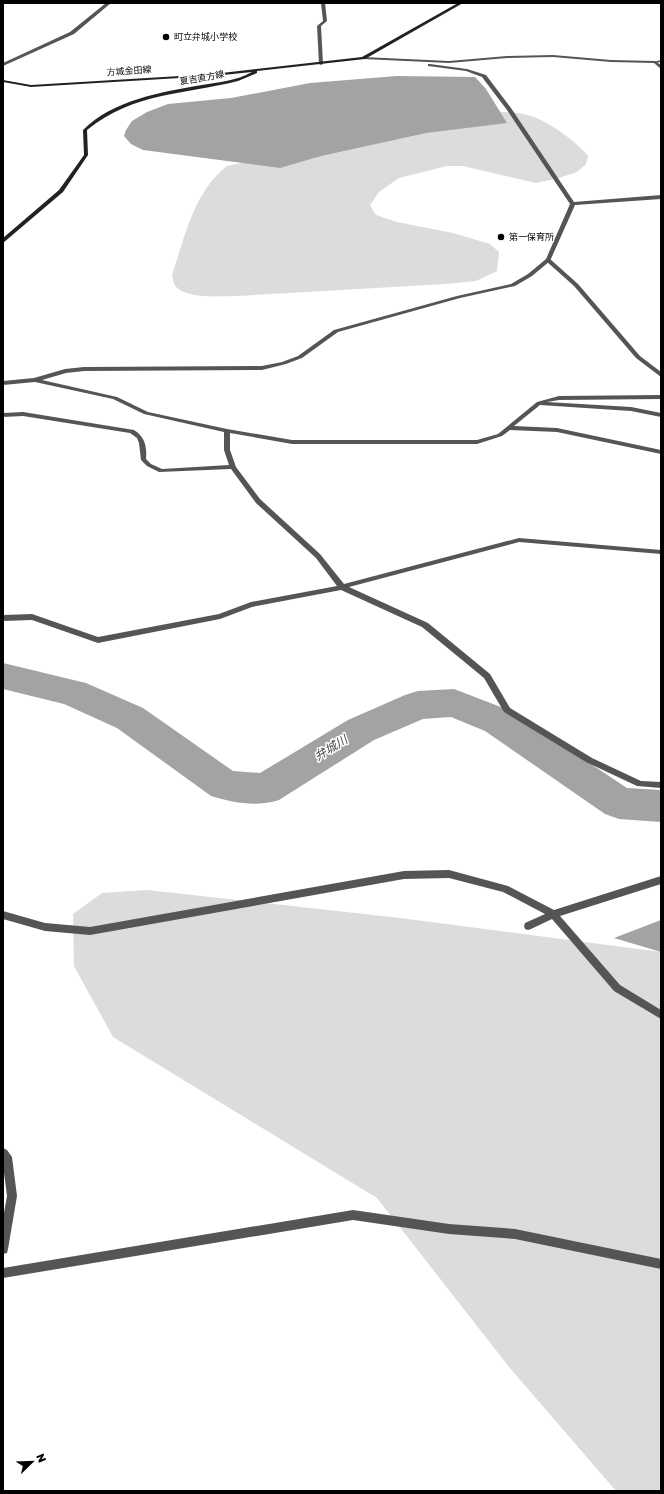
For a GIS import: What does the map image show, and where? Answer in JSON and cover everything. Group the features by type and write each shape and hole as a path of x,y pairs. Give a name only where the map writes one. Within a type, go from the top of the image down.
{"main road":[{"name":"夏吉直方線","path":"3,241 61,191 86,155 84,130 96,120 115,109 141,99 181,89 246,78 256,71 363,58 461,3"},
{"name":"方城金田線","path":"3,81 31,86 256,71"}],"street":[{"path":"3,65 72,33 109,3"},
{"path":"320,64 318,26 325,21 322,3"},
{"path":"363,58 449,62 507,57 553,56 611,61 661,61"},
{"path":"403,60 445,68 467,70 484,76 509,109 573,204"},
{"path":"655,62 661,68"},
{"path":"573,204 661,197"},
{"path":"3,383 35,380 65,371 84,369 262,368 284,363 300,357 336,331 459,297 513,285 530,275 548,260 573,204"},
{"path":"548,260 576,285 638,357 661,375"},
{"path":"35,380 116,398 146,413 227,431 292,442 477,442 500,434 538,403 559,398 661,397"},
{"path":"538,403 562,406 639,409 661,415"},
{"path":"3,415 23,414 132,431 138,435 144,444 144,459 149,465 161,470 233,467"},
{"path":"508,428 557,430 661,452"},
{"path":"227,431 227,450 233,467 258,501 318,556 342,587 424,624 487,676 508,710 589,760 640,784 661,785"},
{"path":"3,618 32,617 98,640 220,616 251,605 342,587 519,540 661,552"},
{"path":"3,915 45,927 90,931 404,875 449,874 505,889 553,914 617,988 661,1015"},
{"path":"528,926 553,914 661,880"},
{"path":"3,1153 7,1157 12,1196 3,1249"},
{"path":"3,1273 353,1215 449,1229 515,1234 661,1264"}],"shaded area":[{"path":"397,76 475,77 486,89 507,123 426,133 321,156 280,168 143,150 131,144 124,136 132,121 147,112 168,104 231,98 310,83"},
{"path":"493,111 527,115 543,121 560,131 583,150 588,156 586,164 577,172 536,183 463,166 447,166 399,178 379,192 370,205 376,215 397,222 453,233 490,244 499,252 497,271 476,281 445,284 237,296 194,295 185,293 174,284 172,275 192,216 206,189 227,166"},
{"path":"147,890 400,918 661,952 661,1491 616,1491 509,1367 377,1198 113,1037 74,966 73,914 102,893"},
{"path":"661,920 661,952 614,938"}],"waterway":[{"name":"弁城川","path":"3,676 73,693 130,718 225,785 265,789 361,730 418,705 454,703 498,721 619,803 661,806"}],"place":[{"name":"町立弁城小学校","path":"166,37"},
{"name":"第一保育所","path":"501,237"}]}
